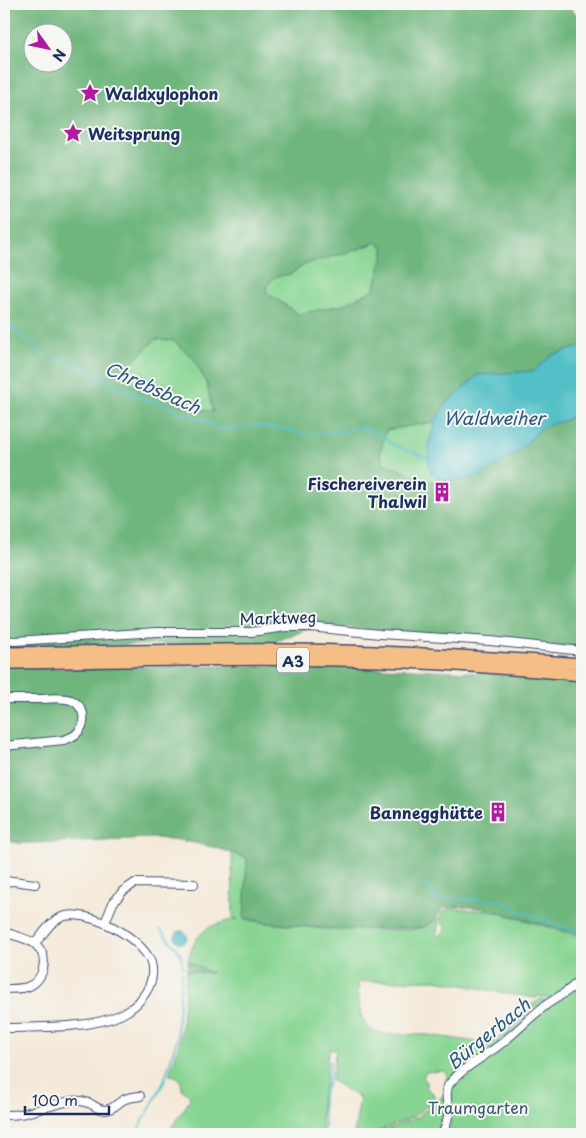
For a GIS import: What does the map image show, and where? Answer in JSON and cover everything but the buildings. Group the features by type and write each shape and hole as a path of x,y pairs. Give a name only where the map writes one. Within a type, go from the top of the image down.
{"highway":[{"name":"A3","path":"4,654 197,650 313,650 419,653 582,664"},
{"name":"A3","path":"4,663 321,660 434,664 582,674"}],"street":[{"name":"Marktweg","path":"4,640 157,632 251,632 286,627 309,627 380,634 490,641 582,652"},
{"path":"4,699 62,698 72,700 83,713 83,723 79,732 73,737 64,740 4,746"},
{"path":"4,882 13,881 35,884"},
{"path":"105,923 113,903 122,891 135,883 194,884"},
{"path":"4,1028 84,1024 121,1015 136,1005 150,985 151,964 145,953 134,941 105,923 81,917 64,917 50,925 35,943"},
{"path":"4,932 35,943 44,958 43,969 38,980 32,985 26,988 4,989"},
{"path":"442,1134 446,1127 448,1115 446,1093 448,1084 461,1072 501,1044 543,1007 572,989 582,977"},
{"path":"4,1115 29,1113 74,1100 90,1103 102,1110 106,1110 112,1109 124,1099 140,1096"}],"green space":[{"path":"4,4 567,4 582,19 582,346 552,355 534,371 478,375 444,406 435,422 386,430 380,454 385,464 430,482 464,480 520,450 543,426 566,420 582,410 582,648 319,625 274,642 35,647 35,669 224,666 365,667 455,671 582,681 582,935 504,913 467,907 442,908 432,922 417,928 335,929 263,922 244,918 247,858 217,848 185,841 152,838 18,843 4,840","holes":["376,242 384,248 384,255 374,289 343,305 298,314 266,292 267,286 274,277 290,274 306,264 359,249","156,339 174,341 194,359 207,384 213,412 180,404 171,392 142,392 128,380 126,368"]},
{"path":"377,242 384,248 384,255 374,289 343,305 298,314 266,292 267,286 274,277 290,274 306,264"},
{"path":"156,339 174,341 194,359 207,384 213,413 180,404 171,392 142,392 128,380 126,368"},
{"path":"435,422 429,442 438,477 446,481 430,482 385,464 380,454 386,430"},
{"name":"Traumgarten","path":"232,853 247,858 244,919 334,930 409,930 426,927 438,918 436,935 439,937 445,929 441,923 441,913 444,910 454,908 496,912 582,937 582,1134 474,1134 448,1130 451,1122 447,1093 450,1084 551,1001 538,996 537,998 508,994 435,980 358,982 359,1005 365,1024 370,1029 385,1034 429,1035 489,1042 501,1037 518,1019 526,1007 542,999 546,1001 539,1006 532,1007 526,1013 525,1018 508,1035 446,1084 447,1074 443,1071 426,1072 423,1077 426,1082 426,1088 433,1093 435,1099 413,1117 371,1134 354,1134 360,1098 332,1081 336,1051 330,1049 327,1058 327,1077 321,1099 322,1134 167,1134 190,1100 189,1095 182,1090 179,1079 169,1075 179,1045 187,969 188,971 211,973 188,961 191,950 205,930 219,923 238,919 233,918"},
{"path":"188,961 212,973 188,971"},
{"path":"443,1096 447,1100 442,1130 438,1134 376,1134 416,1118"}],"water":[{"name":"Waldweiher","path":"582,346 582,410 566,420 543,426 520,450 482,475 464,480 446,481 431,472 429,465 429,442 435,422 444,406 478,375 534,371 552,355"},
{"path":"181,931 187,937 181,943 175,937"}],"waterway":[{"name":"Chrebsbach","path":"4,321 45,356"},
{"name":"Chrebsbach","path":"54,359 71,362 148,401 158,402 174,408 182,415 211,423 219,429 244,428"},
{"name":"Chrebsbach","path":"250,424 308,434"},
{"name":"Chrebsbach","path":"316,434 337,431 347,432 358,427 385,437 390,443 407,451 412,451 429,459 431,458"},
{"path":"426,883 437,900 501,900 515,909 547,920 551,924 582,932"},
{"path":"160,929 181,954 183,968"},
{"path":"136,1134 164,1082 178,1036 177,1027 182,972"},
{"path":"323,1134 325,1125 323,1095 330,1078 330,1061"}],"place":[{"name":"Waldxylophon","path":"90,93"},
{"name":"Weitsprung","path":"73,133"},
{"name":"Fischereiverein Thalwil","path":"442,492"},
{"name":"Bannegghütte","path":"498,812"}],"water label":[{"name":"Bürgerbach","path":"488,1033"}]}
